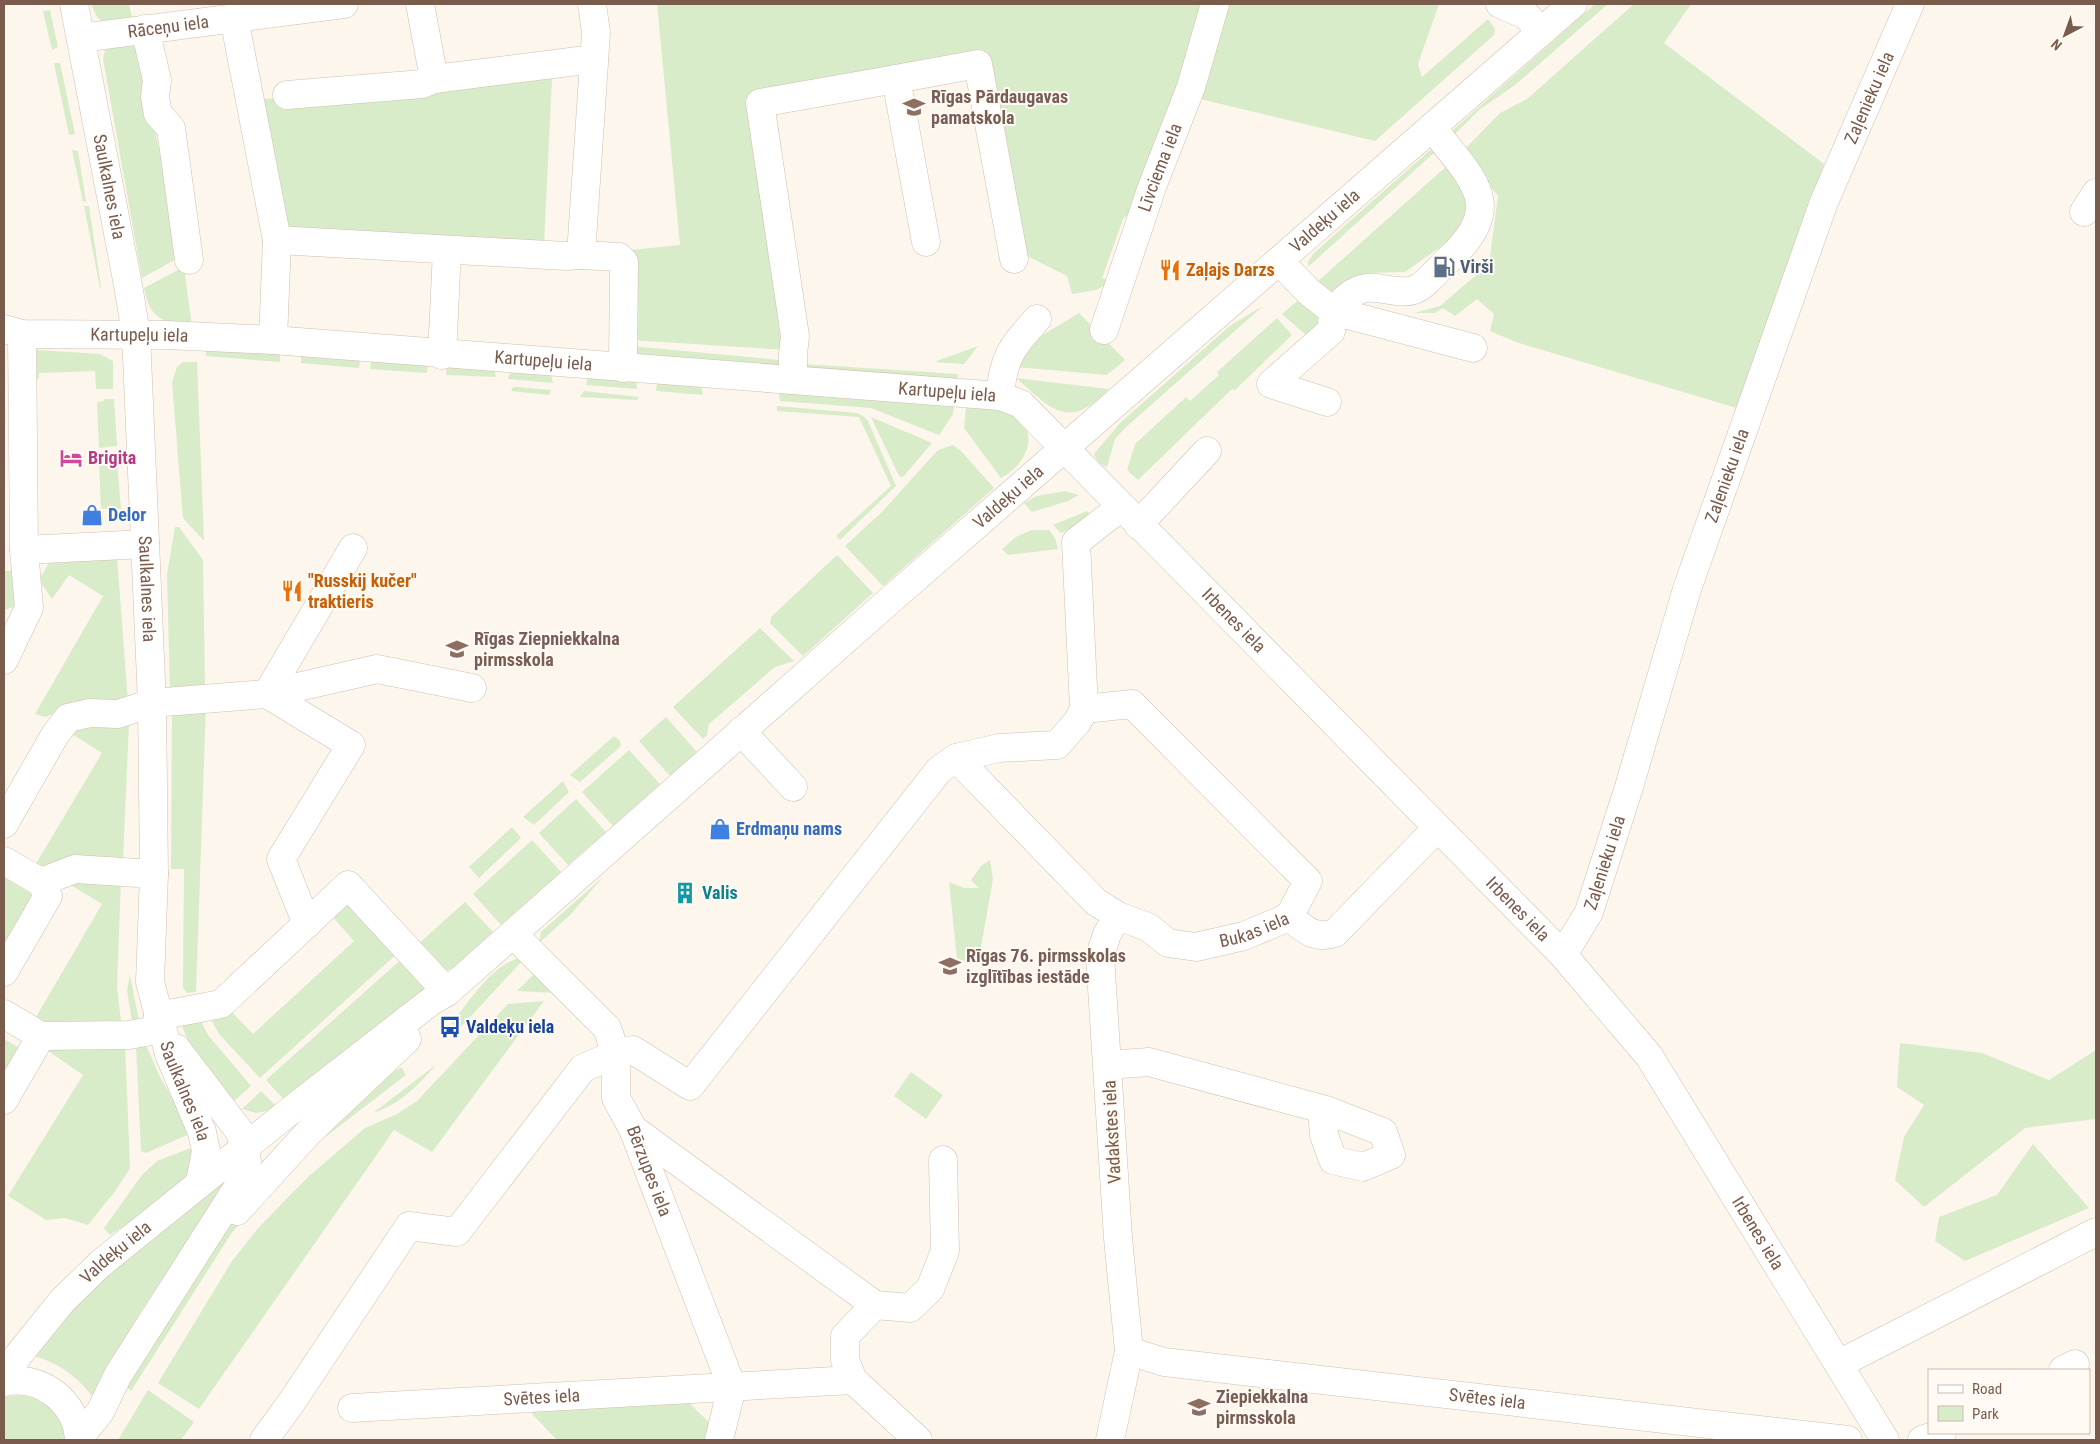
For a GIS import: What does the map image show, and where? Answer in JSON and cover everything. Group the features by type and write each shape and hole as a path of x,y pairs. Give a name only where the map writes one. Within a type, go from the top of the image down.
{"street":[{"name":"Saulkalnes iela","path":"74,4 136,334 152,703 154,874 150,982 169,1054 202,1132 206,1152 200,1182"},
{"name":"Rāceņu iela","path":"81,38 344,4"},
{"path":"420,4 434,79"},
{"path":"581,256 596,33 592,4"},
{"name":"Līvciema iela","path":"1104,330 1152,187 1191,87 1215,4"},
{"path":"1500,4 1526,15 1542,32"},
{"name":"Valdeķu iela","path":"4,1374 62,1301 100,1264 200,1182 430,1002 447,992 741,731 1573,4"},
{"name":"Zaļenieku iela","path":"1563,955 1589,912 1629,787 1687,589 1821,211 1910,4"},
{"path":"234,18 276,240 273,340"},
{"path":"145,29 158,80 155,97 158,114 171,128 189,260"},
{"path":"287,95 422,84 434,79 594,59"},
{"path":"793,380 795,336 760,103 978,64 1014,259"},
{"path":"896,79 926,242"},
{"path":"1327,402 1271,384 1331,331 1333,311 1353,292 1370,287 1401,290 1416,289 1466,243 1482,210 1476,184 1432,127"},
{"path":"276,240 447,251 619,257 624,262 623,368"},
{"path":"442,355 447,251"},
{"path":"1279,261 1309,292 1333,311 1473,348"},
{"path":"1000,396 1002,371 1015,344 1037,319"},
{"path":"4,660 29,608 13,427 13,331"},
{"name":"Kartupeļu iela","path":"13,331 273,340 442,355 1000,396 1021,404 1064,448"},
{"name":"Irbenes iela","path":"1064,448 1563,955 1649,1056 1885,1440"},
{"path":"266,1439 409,1226 457,1232 583,1068 616,1054 633,1050 690,1086 939,770 956,758 998,736 1056,745 1078,721 1084,709 1076,542 1130,516 1207,451"},
{"path":"24,550 145,544"},
{"path":"268,694 353,548"},
{"path":"4,824 55,735 68,718 90,713 118,714 152,703 268,694 376,669 472,688"},
{"path":"268,694 351,746 281,859 307,924"},
{"path":"1084,709 1132,704 1308,881 1289,916"},
{"path":"741,731 793,787"},
{"name":"Bukas iela","path":"956,758 1096,902 1118,916 1148,927 1168,943 1196,947 1244,936 1289,916 1313,934 1324,937 1335,933 1437,828"},
{"path":"4,861 41,882 48,896 4,972"},
{"path":"41,882 75,869 154,874"},
{"path":"4,1014 41,1036 129,1035 221,1004 348,885 447,992"},
{"name":"Vadakstes iela","path":"1110,1440 1129,1351 1118,1238 1100,956 1107,934 1118,916"},
{"name":"Bērzupes iela","path":"513,934 607,1028 616,1054 616,1098 633,1128 732,1387"},
{"name":"Valdeķu iela","path":"196,1256 309,1132 433,1012 447,992"},
{"name":"Saulkalnes iela","path":"160,1023 228,1113 240,1132 245,1148"},
{"path":"4,1100 41,1036"},
{"path":"1108,1065 1149,1062 1322,1110"},
{"path":"633,1128 875,1305 910,1308 930,1289 945,1251 943,1160"},
{"name":"Valdeķu iela","path":"79,1439 100,1412 118,1375 196,1256 243,1179 247,1161 245,1148"},
{"path":"1839,1364 2096,1232"},
{"path":"875,1305 845,1336 845,1360 853,1380 918,1440"},
{"name":"Svētes iela","path":"1129,1351 1164,1362 1848,1440"},
{"path":"4,1382 13,1380 32,1382 50,1390 64,1402 74,1419 79,1439"},
{"name":"Svētes iela","path":"352,1408 853,1380"},
{"path":"719,1440 732,1387"},
{"path":"1922,1440 1939,1434"}],"green space":[{"path":"91,4 129,4 133,22 105,24 97,17"},
{"path":"657,4 1205,4 1133,209 1123,219 1102,278 1112,282 1096,290 1072,294 1067,276 1023,254 986,52 748,95 791,348 786,350 631,340 631,250 680,245"},
{"path":"1228,4 1439,4 1418,64 1422,77 1488,19 1495,29 1494,35 1375,141 1200,99"},
{"path":"1595,4 1608,4 1515,85 1479,110 1453,136 1454,129"},
{"path":"1634,4 1691,4 1664,43 1824,164 1740,409 1516,342 1490,331 1494,314 1477,299 1455,316 1443,308 1435,313 1414,313 1440,306 1489,264 1498,196 1462,152 1500,113 1527,99"},
{"path":"50,10 58,47 52,50 43,11"},
{"path":"136,41 182,256 142,278 103,59 105,50 113,46"},
{"path":"54,63 60,63 75,134 69,135"},
{"path":"552,78 544,244 284,234 263,99"},
{"path":"72,150 78,151 86,201 83,202"},
{"path":"1429,151 1436,151 1308,267 1308,262 1314,253"},
{"path":"1449,164 1463,182 1470,212 1454,237 1405,272 1367,273 1336,294 1328,293 1316,283"},
{"path":"84,206 89,206 100,288"},
{"path":"184,267 192,326 173,323 159,318 150,307 144,288"},
{"path":"1301,298 1322,319 1321,327 1308,337 1282,314"},
{"path":"1263,306 1125,428 1115,439 1107,467 1099,463 1094,454 1120,423 1231,325"},
{"path":"1079,313 1125,360 1107,375 1015,367 1041,336"},
{"path":"1277,318 1292,335 1235,390 1232,389 1138,480 1127,470 1135,444 1186,397 1190,401 1219,375 1217,372"},
{"path":"631,346 790,361 787,366 640,359"},
{"path":"978,346 964,364 934,362"},
{"path":"206,347 280,353 280,362 206,356"},
{"path":"37,350 100,354 113,361 113,389 96,389 95,371 39,373 39,379 34,378"},
{"path":"301,355 360,361 359,368 301,363"},
{"path":"371,361 428,366 427,373 370,369"},
{"path":"183,362 197,362 204,541 183,518 172,382 177,367"},
{"path":"803,364 958,374 957,383 802,372"},
{"path":"447,366 494,369 496,377 446,375"},
{"path":"513,371 551,375 553,383 508,379"},
{"path":"588,377 636,382 637,389 586,385"},
{"path":"1016,378 1109,389 1083,410 1061,411 1040,399"},
{"path":"657,383 701,386 703,395 656,391"},
{"path":"513,387 551,390 549,395 511,391"},
{"path":"584,391 639,397 637,400 580,397"},
{"path":"779,393 954,406 953,414 939,435 871,408 780,401"},
{"path":"104,399 114,399 117,446 99,448 97,402 104,401"},
{"path":"777,406 857,413 868,421 896,486 840,540 836,536 891,486 859,417 777,411"},
{"path":"966,408 1003,411 1019,419 1026,427 1028,446 1024,455 1010,472 1001,478 964,428"},
{"path":"871,417 932,443 903,477 899,476"},
{"path":"953,445 961,451 994,488 883,586 845,546 882,512 938,450"},
{"path":"117,461 121,509 101,509 99,462"},
{"path":"1065,491 1079,495 1068,501 1032,512 1024,503 1037,496"},
{"path":"1087,511 1094,517 1077,527 1061,533 1053,525"},
{"path":"175,527 179,527 203,560 205,686 170,691 167,574"},
{"path":"1031,530 1049,530 1055,538 1058,549 1008,555 1002,549 1016,537"},
{"path":"837,555 873,593 803,656 770,623 771,617"},
{"path":"53,556 117,556 128,703 85,702 45,717 35,714 103,596 69,575 52,599 39,580"},
{"path":"4,571 16,571 17,606 4,610"},
{"path":"760,628 794,661 775,667 709,724 707,735 703,739 673,707"},
{"path":"206,704 196,992 187,993 183,988 184,869 171,869 172,707"},
{"path":"666,717 697,752 670,776 639,741"},
{"path":"129,723 123,861 43,871 34,867 102,753 69,732 79,725"},
{"path":"614,736 620,741 621,746 580,782 570,775"},
{"path":"629,750 660,784 613,826 582,792"},
{"path":"563,781 569,792 534,825 523,817"},
{"path":"576,799 606,832 568,865 539,833"},
{"path":"512,827 521,838 479,878 469,867"},
{"path":"532,840 561,872 502,926 473,894"},
{"path":"990,860 993,879 978,964 957,959 949,882 964,888 979,888 971,880 981,866"},
{"path":"80,876 121,880 117,987 121,1021 40,1022 35,1019 102,904 69,884"},
{"path":"604,876 571,914 539,943 541,932"},
{"path":"4,878 40,899 4,961"},
{"path":"465,902 493,932 454,968 445,971 415,947"},
{"path":"350,903 400,951 260,1078 219,1034 208,1014 229,1009 253,1034 354,941 330,914 338,906"},
{"path":"405,956 425,988 422,996 287,1103 266,1080"},
{"path":"524,959 458,1030 451,1024 491,975 511,961"},
{"path":"538,970 556,993 517,991"},
{"path":"130,975 139,1021 132,1022 127,990"},
{"path":"544,1001 432,1152 394,1130 199,1409 158,1383 232,1261 259,1227 308,1177 365,1128 397,1114 417,1101 508,1004"},
{"path":"180,1021 201,1021 208,1035 251,1086 234,1101 189,1043"},
{"path":"4,1039 23,1050 4,1090"},
{"path":"145,1043 160,1077 192,1133 146,1153 141,1151 136,1044"},
{"path":"1900,1043 1982,1053 2049,1080 2096,1050 2096,1119 2025,1128 1924,1207 1895,1180 1904,1137 1924,1105 1897,1087"},
{"path":"55,1044 125,1044 130,1168 116,1190 88,1225 65,1218 46,1220 8,1196 83,1075 47,1050"},
{"path":"437,1064 401,1099 373,1113"},
{"path":"401,1067 406,1075 325,1137 318,1131 363,1092"},
{"path":"911,1072 943,1095 926,1119 894,1096"},
{"path":"261,1091 279,1109 256,1113 242,1109"},
{"path":"311,1141 315,1146 250,1210 231,1234 131,1391 125,1386 226,1230 267,1182"},
{"path":"2033,1144 2089,1208 1965,1261 1935,1241 1939,1217 1997,1195"},
{"path":"196,1146 191,1169 182,1184 152,1208 110,1235 104,1228 142,1175 157,1161"},
{"path":"224,1180 228,1183 141,1311 113,1358 96,1401 83,1385 68,1372 50,1362 30,1355 96,1285"},
{"path":"148,1390 194,1422 181,1440 118,1440"},
{"path":"20,1395 38,1400 51,1409 61,1423 66,1440 4,1440 4,1397"},
{"path":"688,1402 713,1426 710,1440 557,1440 533,1415 530,1405"}],"place":[{"name":"Rīgas Pārdaugavas pamatskola","path":"914,107"},
{"name":"Virši","path":"1444,267"},
{"name":"Zaļajs Darzs","path":"1170,270"},
{"name":"Brigita","path":"71,458"},
{"name":"Delor","path":"92,515"},
{"name":"\"Russkij kučer\" traktieris","path":"292,591"},
{"name":"Rīgas Ziepniekkalna pirmsskola","path":"457,649"},
{"name":"Erdmaņu nams","path":"720,829"},
{"name":"Valis","path":"685,893"},
{"name":"Rīgas 76. pirmsskolas izglītības iestāde","path":"950,966"},
{"name":"Valdeķu iela","path":"450,1027"},
{"name":"Ziepiekkalna pirmsskola","path":"1199,1407"}]}
